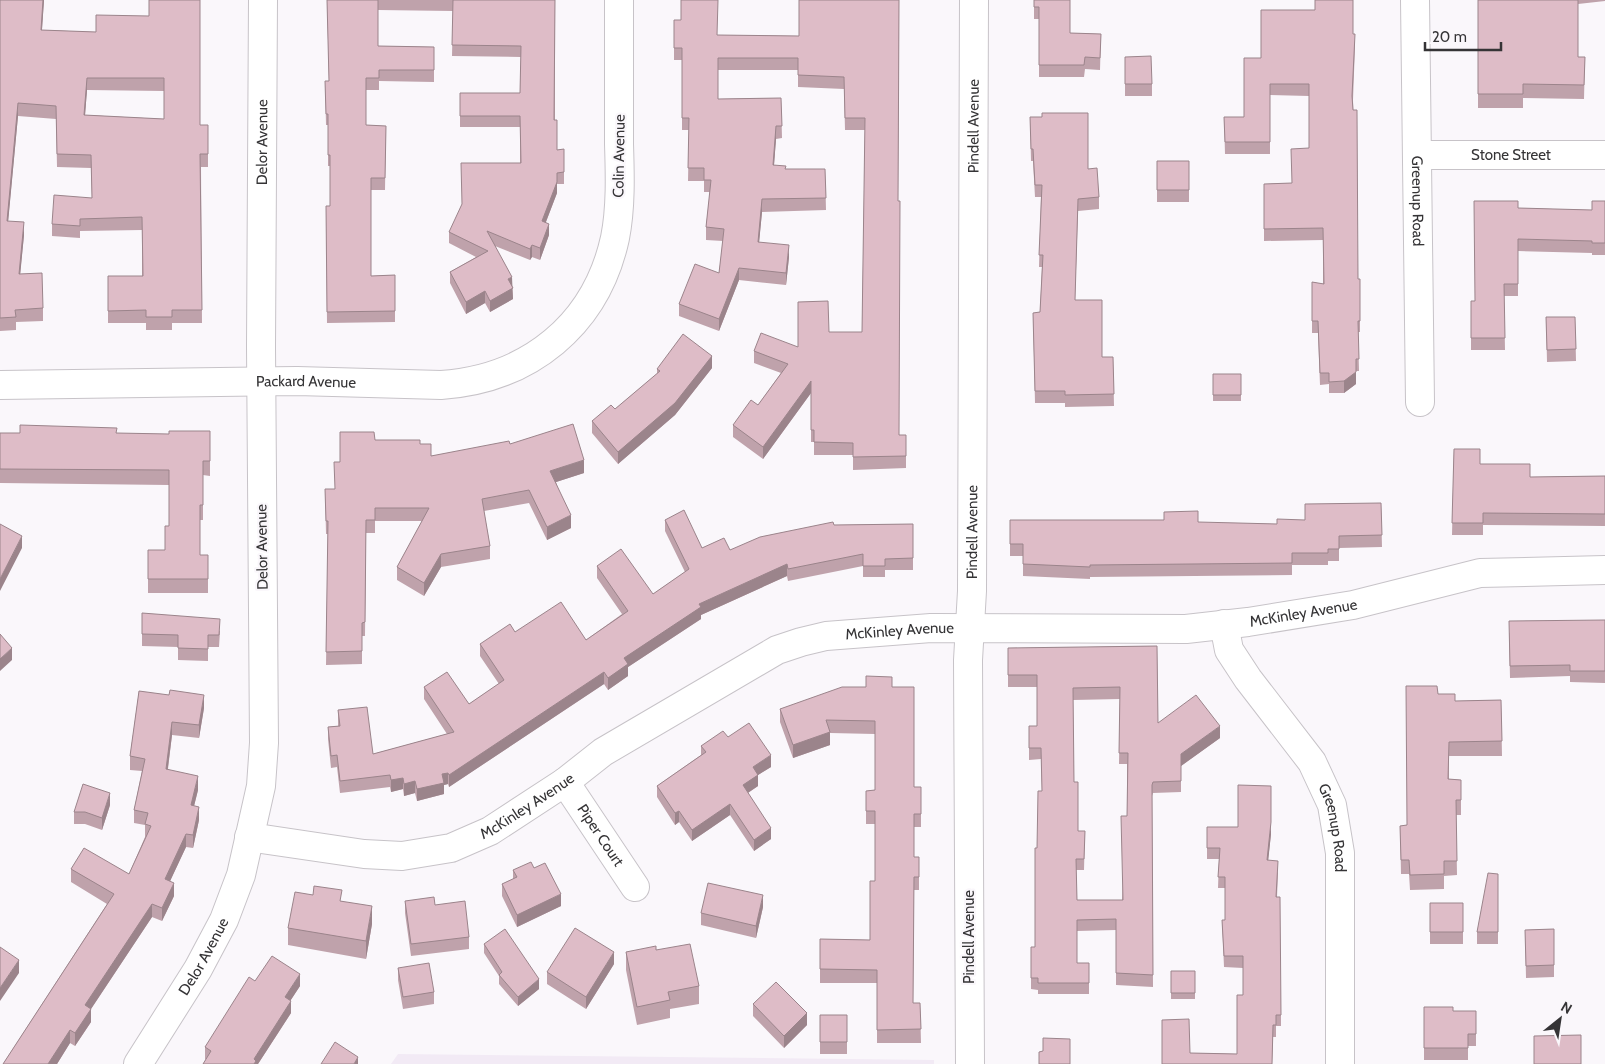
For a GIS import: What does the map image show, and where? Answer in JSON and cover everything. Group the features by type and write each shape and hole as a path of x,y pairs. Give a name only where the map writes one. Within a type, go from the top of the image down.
{"street":[{"name":"Delor Avenue","path":"138,1064 198,969 224,920 241,876 261,786 264,743 261,382 263,0"},
{"name":"Colin Avenue","path":"586,306 603,276 615,236 620,184 619,0"},
{"name":"Pindell Avenue","path":"970,1064 969,628 972,591 974,0"},
{"name":"Greenup Road","path":"1416,0 1420,402"},
{"name":"Stone Street","path":"1417,155 1605,155"},
{"name":"Packard Avenue","path":"0,385 261,382 442,385 465,383 490,378 514,369 552,344 573,324 586,306"},
{"name":"McKinley Avenue","path":"249,837 364,854 402,856 425,854 451,848 490,830 565,782 603,752 777,650 826,636 931,628 1001,630 1186,629 1248,622 1353,605 1480,573 1605,570"},
{"name":"Greenup Road","path":"1224,624 1229,650 1248,679 1312,762 1332,805 1340,852 1340,1064"},
{"name":"Piper Court","path":"565,782 635,887"}],"shaded area":[{"path":"398,1054 934,1060 934,1064 391,1064"}],"building":[{"path":"0,0 43,0 41,30 96,32 96,15 149,16 149,0 200,0 200,125 208,125 208,154 200,154 202,310 172,310 172,317 146,317 146,310 108,311 108,276 143,276 142,217 80,219 80,226 52,224 54,195 92,198 91,155 57,154 56,106 18,103 7,221 24,222 19,274 42,273 43,308 15,310 16,317 0,318","holes":["87,78 164,78 164,119 84,115"]},
{"path":"327,0 378,0 378,46 434,47 434,70 379,70 379,78 366,78 366,125 386,126 385,178 371,178 371,276 395,275 395,311 327,312 326,206 330,206 330,155 328,155 328,114 326,114 325,81 329,81"},
{"path":"453,0 555,0 554,120 557,120 557,150 564,149 564,172 557,173 557,182 542,221 549,224 540,248 532,245 530,249 487,231 512,277 508,279 513,288 490,301 485,291 466,302 450,272 488,251 449,232 462,204 461,163 521,163 520,116 460,116 460,93 520,93 521,46 452,45"},
{"path":"681,0 718,0 717,35 799,36 799,0 899,0 899,435 906,435 906,456 853,457 853,443 814,442 814,430 811,430 811,381 763,447 733,425 751,400 758,405 788,364 754,351 761,333 798,347 798,302 828,301 829,332 862,332 865,118 845,118 844,77 798,75 798,58 718,58 718,99 781,98 782,126 776,126 773,165 786,166 785,169 825,169 826,198 762,199 758,242 789,245 786,273 739,268 719,319 679,304 695,264 719,273 724,229 706,227 711,180 704,180 704,168 688,168 689,118 682,118 682,48 674,48 674,20 681,20"},
{"path":"1034,0 1070,0 1070,33 1101,34 1100,58 1085,57 1084,65 1039,65 1039,7 1034,7"},
{"path":"1315,0 1353,0 1353,34 1355,34 1352,96 1353,110 1357,110 1358,279 1360,279 1359,359 1356,359 1356,372 1344,381 1329,382 1329,373 1320,373 1318,321 1312,321 1312,282 1324,284 1323,228 1264,229 1264,184 1292,183 1291,149 1309,148 1309,84 1270,84 1270,142 1225,142 1224,117 1244,117 1244,58 1261,58 1261,10 1315,10"},
{"path":"1478,0 1578,0 1578,57 1585,57 1584,85 1523,84 1523,94 1478,94"},
{"path":"1151,56 1152,84 1125,84 1125,57"},
{"path":"1042,113 1088,113 1088,169 1097,168 1099,197 1078,199 1075,300 1102,300 1102,357 1113,357 1114,394 1065,395 1065,391 1035,391 1033,313 1040,312 1043,255 1039,255 1042,185 1035,185 1030,117 1042,117"},
{"path":"1157,161 1189,161 1189,190 1157,190"},
{"path":"1474,201 1518,201 1518,208 1592,210 1592,201 1605,201 1605,243 1518,239 1518,284 1504,284 1505,338 1471,338 1471,301 1475,301"},
{"path":"1546,317 1575,317 1576,349 1547,350"},
{"path":"683,334 712,356 675,403 618,452 592,421 611,405 615,409 660,371 657,369"},
{"path":"1213,374 1241,374 1241,395 1213,395"},
{"path":"573,424 584,460 550,471 571,515 547,527 529,490 482,499 490,546 441,554 424,583 397,567 429,508 375,508 375,520 366,520 365,622 362,623 362,651 326,652 328,521 326,521 325,489 335,489 334,462 340,462 340,432 374,432 375,440 420,440 420,444 431,444 431,456 509,441 510,444"},
{"path":"20,425 117,428 116,433 169,434 169,431 210,431 210,461 203,461 203,505 200,505 200,555 208,555 208,579 148,579 148,550 165,550 165,526 169,526 169,470 0,469 0,433 20,433"},
{"path":"1454,449 1480,449 1480,464 1530,464 1530,477 1605,476 1605,514 1483,513 1483,523 1452,523"},
{"path":"1381,503 1382,535 1339,536 1339,549 1328,549 1328,553 1292,553 1292,563 1090,565 1090,567 1023,564 1023,544 1010,544 1010,520 1164,520 1164,512 1198,511 1198,522 1277,524 1277,519 1305,520 1305,504"},
{"path":"684,510 702,548 724,538 730,550 760,537 833,522 834,525 913,524 913,558 885,559 885,566 863,566 863,554 788,569 787,564 699,604 701,607 624,658 628,664 608,678 604,672 449,775 448,773 442,774 444,783 417,789 415,781 404,784 403,778 391,780 390,775 340,781 337,755 331,756 328,727 340,726 338,710 367,707 373,754 454,732 424,687 447,672 469,704 504,680 480,644 510,624 515,632 561,602 586,640 628,611 597,566 621,549 653,594 689,569 665,520"},
{"path":"0,524 22,536 0,579"},
{"path":"142,613 220,619 219,635 208,635 208,649 178,648 178,635 142,634"},
{"path":"1605,620 1605,671 1570,671 1570,665 1510,666 1509,621"},
{"path":"0,634 12,648 0,659"},
{"path":"1157,646 1158,723 1196,695 1220,726 1181,754 1181,781 1153,782 1152,785 1153,975 1116,973 1116,919 1077,920 1077,963 1089,963 1089,983 1038,983 1038,978 1031,978 1031,947 1035,947 1035,848 1037,848 1038,791 1042,791 1041,748 1029,748 1029,726 1037,726 1037,675 1008,675 1008,648","holes":["1120,687 1119,753 1128,753 1127,816 1121,816 1123,900 1077,900 1076,859 1084,859 1085,831 1078,831 1078,782 1074,782 1073,688"]},
{"path":"866,676 892,677 892,687 914,687 914,787 921,787 921,814 914,814 914,857 919,857 919,877 914,877 913,1003 920,1003 921,1029 877,1030 877,970 820,969 820,939 870,940 870,881 875,881 875,811 866,811 866,791 875,790 875,721 826,720 830,732 793,745 780,709 842,687 866,687"},
{"path":"1406,686 1437,686 1438,694 1455,694 1455,701 1501,700 1502,741 1449,742 1448,779 1461,780 1461,800 1456,800 1457,861 1444,861 1444,874 1410,875 1409,860 1401,860 1400,826 1407,825"},
{"path":"170,690 204,695 199,725 172,722 166,769 198,776 191,805 199,807 193,835 186,834 165,879 174,883 162,908 152,904 85,1005 91,1009 75,1033 70,1030 48,1064 3,1064 114,894 71,869 84,848 129,874 151,826 145,824 148,813 134,810 145,759 130,756 139,691 169,695"},
{"path":"749,723 771,755 753,767 758,775 743,785 771,828 754,840 730,804 692,830 679,811 675,813 657,786 706,752 701,746 723,731 728,737"},
{"path":"83,784 110,793 102,818 85,812 74,812"},
{"path":"1238,785 1271,786 1271,822 1267,860 1278,861 1276,897 1280,897 1281,1015 1276,1015 1276,1025 1273,1025 1272,1064 1162,1064 1162,1020 1189,1019 1190,1053 1237,1054 1237,995 1243,995 1243,956 1224,956 1222,920 1225,920 1225,877 1218,877 1220,848 1207,848 1207,827 1238,827"},
{"path":"531,862 534,868 545,863 561,894 517,915 502,884 517,877 513,870"},
{"path":"1488,873 1498,874 1498,932 1477,932"},
{"path":"708,883 763,895 756,926 701,913"},
{"path":"314,886 342,890 340,901 372,906 366,941 288,928 295,892 313,895"},
{"path":"434,897 435,905 465,901 469,937 411,944 405,901"},
{"path":"1430,903 1463,903 1463,932 1430,932"},
{"path":"575,928 614,952 586,997 547,972"},
{"path":"505,929 539,979 518,997 499,975 502,972 484,944"},
{"path":"1554,929 1554,965 1526,966 1525,930"},
{"path":"690,944 699,986 668,992 670,1000 637,1007 626,952 656,946 656,950"},
{"path":"0,947 19,960 0,988"},
{"path":"272,956 300,974 285,997 291,1001 254,1059 256,1061 254,1064 203,1064 211,1051 205,1047 249,977 255,981"},
{"path":"429,963 434,992 403,997 398,968"},
{"path":"1171,971 1195,971 1195,993 1171,993"},
{"path":"776,982 807,1013 784,1036 753,1004"},
{"path":"1424,1007 1453,1007 1453,1011 1476,1011 1476,1034 1468,1034 1468,1048 1424,1048"},
{"path":"820,1015 847,1015 847,1042 820,1042"},
{"path":"1581,1035 1581,1064 1534,1064 1534,1036"},
{"path":"1043,1038 1070,1039 1070,1064 1039,1064 1039,1052 1043,1051"},
{"path":"335,1042 358,1057 354,1064 321,1064"}]}
